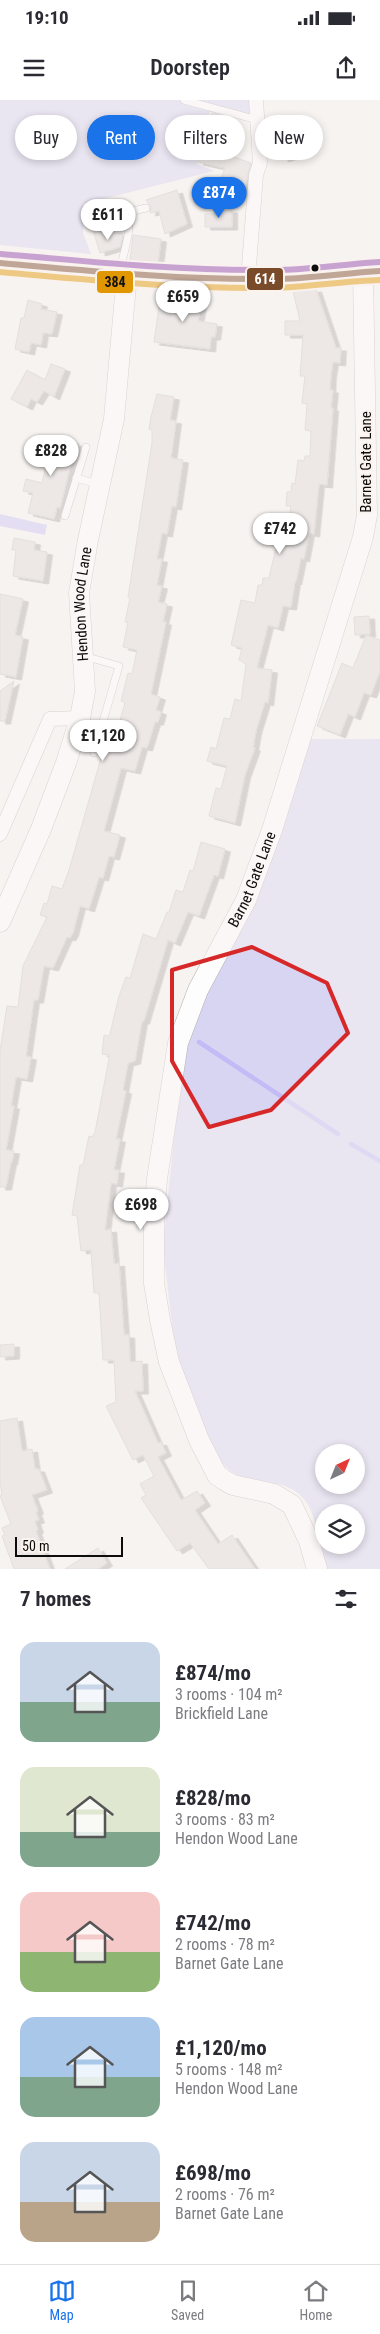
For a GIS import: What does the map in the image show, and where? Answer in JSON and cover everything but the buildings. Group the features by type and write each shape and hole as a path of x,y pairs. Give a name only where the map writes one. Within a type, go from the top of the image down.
{"main road":[{"path":"0,263 123,274 248,279 276,279 371,272"}],"street":[{"path":"256,100 257,115"},
{"path":"248,279 256,175 260,160"},
{"name":"Barnet Gate Lane","path":"317,1569 309,1541 292,1505 274,1494 233,1485 217,1474 196,1434 168,1362 154,1283 154,1218 156,1179 178,1043 198,990 249,891 272,830 363,538 367,515 371,272"},
{"name":"Hendon Wood Lane","path":"0,922 41,829 80,718 85,691 79,593 88,540 114,419 123,274"},
{"path":"0,834 50,719 80,718"}],"lane":[{"path":"184,100 255,119"},
{"path":"116,215 146,208"},
{"path":"123,274 130,221 128,212"},
{"path":"65,516 86,447"},
{"path":"76,478 101,484"},
{"path":"82,656 119,666 94,753"}],"highlighted area":[{"path":"252,947 327,983 348,1033 271,1110 209,1127 172,1061 172,970"}],"shaded area":[{"path":"0,100 256,100 255,123 245,120 245,115 223,115 210,112 209,115 165,115 165,160 198,160 197,164 214,171 83,204 83,233 91,254 0,245"},
{"path":"0,514 47,525 45,535 0,526"},
{"path":"308,739 380,739 380,1569 327,1569 323,1554 365,1554 365,1504 315,1504 315,1524 307,1503 292,1489 275,1483 238,1475 223,1464 215,1455 175,1351 163,1247 182,1056 203,994 257,900"}],"waterway":[{"path":"199,1042 338,1134"},
{"path":"351,1144 380,1161"}],"transit line":[{"path":"1,254 137,265 240,270 300,269 380,262"},
{"name":"614","path":"0,263 137,274 240,279 300,278 380,271"},
{"name":"384","path":"0,272 137,283 240,288 274,288 380,280"}]}
